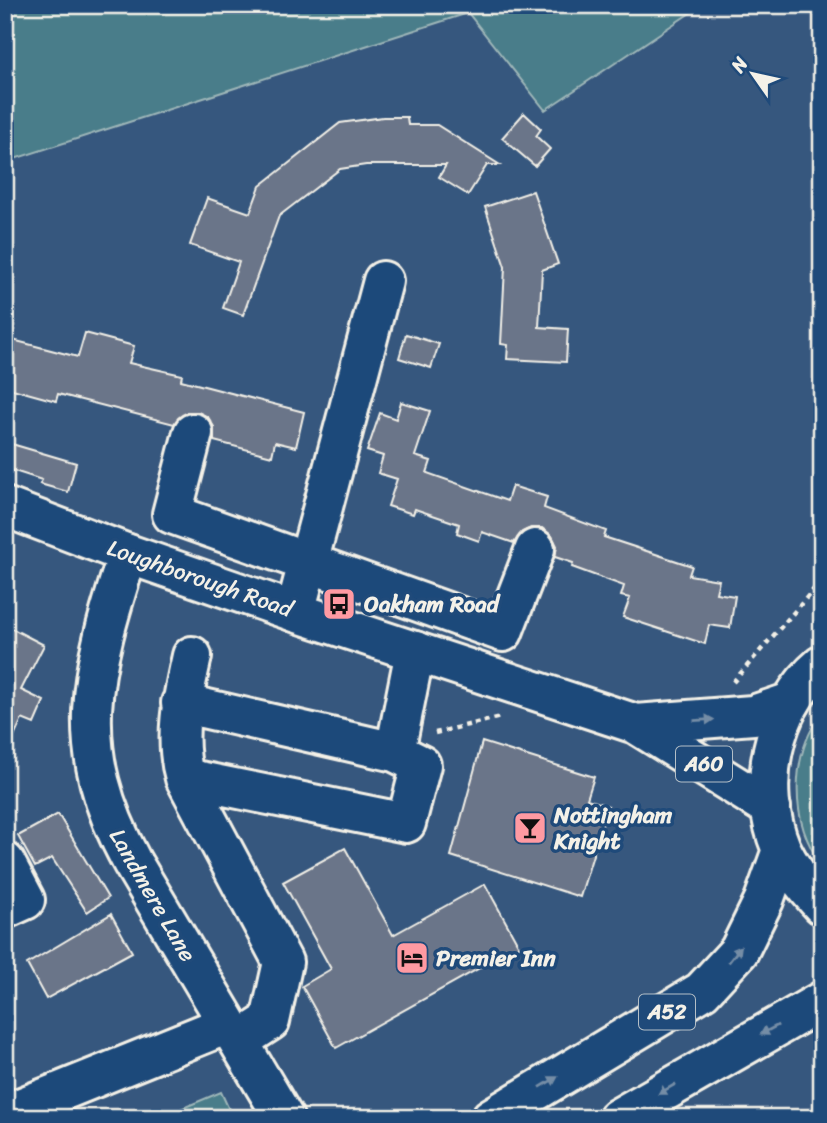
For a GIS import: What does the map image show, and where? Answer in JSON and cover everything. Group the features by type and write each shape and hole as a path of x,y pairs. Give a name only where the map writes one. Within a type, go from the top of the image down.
{"main road":[{"path":"295,612 383,281"},
{"path":"193,433 173,514 503,632 535,549"},
{"name":"Loughborough Road","path":"5,507 128,554 295,612 636,724 771,808"},
{"name":"Landmere Lane","path":"128,554 97,662 90,712 97,773 114,828 284,1118"},
{"path":"396,747 415,651"},
{"path":"5,1114 270,1021 284,962 185,778 180,761 181,703 192,656"},
{"path":"822,665 791,702 774,748 769,772 771,808 782,850 802,884 822,905"},
{"name":"Loughborough Road","path":"636,724 753,715 791,702"},
{"path":"181,703 396,747 421,765 406,823 185,778"},
{"name":"A52","path":"491,1118 702,991 739,951 764,900 782,850"},
{"path":"5,862 25,900 5,909"},
{"path":"618,1118 822,1001"}],"path":[{"path":"731,684 822,580"},
{"path":"396,747 502,717"}],"green space":[{"path":"5,5 702,5 545,110 468,13 5,162"},
{"path":"822,713 822,865 811,848 804,829 798,789 804,748"},
{"path":"221,1092 233,1118 159,1118"}],"building":[{"path":"524,113 541,129 536,136 550,149 535,166 502,138"},
{"path":"383,117 407,117 408,125 437,125 500,165 487,165 468,195 439,177 446,165 366,165 340,169 279,216 243,315 223,308 239,262 190,245 207,198 250,213 260,186 340,123"},
{"path":"533,191 558,264 542,270 539,327 568,329 566,362 507,359 508,345 501,344 505,267 485,207"},
{"path":"85,333 134,346 129,363 182,375 181,380 304,412 296,447 275,442 272,456 214,441 214,427 208,417 198,412 187,412 174,424 58,394 56,401 5,387 5,338 78,357"},
{"path":"406,334 439,344 431,368 399,358"},
{"path":"401,402 430,411 415,456 431,461 427,473 507,501 512,486 547,497 544,508 606,531 604,537 692,566 689,575 719,580 716,593 735,596 730,628 709,625 705,644 623,617 630,598 621,596 624,586 572,567 573,563 555,557 557,546 552,536 542,528 531,528 522,532 514,543 482,532 479,541 457,533 459,524 415,509 413,514 388,506 397,479 378,473 383,456 367,451 380,413 396,419"},
{"path":"5,442 76,463 68,492 40,484 42,480 5,468"},
{"path":"5,625 44,645 21,690 44,701 34,724 22,719 5,757"},
{"name":"Nottingham Knight","path":"482,742 594,777 587,799 608,806 580,897 451,856"},
{"path":"58,814 108,898 87,912 52,858 35,867 18,836"},
{"name":"Premier Inn","path":"345,848 393,935 485,884 519,946 336,1048 302,986 331,969 283,882"},
{"path":"111,914 132,952 46,999 27,964"}],"place":[{"name":"Oakham Road","path":"339,604"},
{"name":"Nottingham Knight","path":"530,828"},
{"name":"Premier Inn","path":"412,958"}]}
